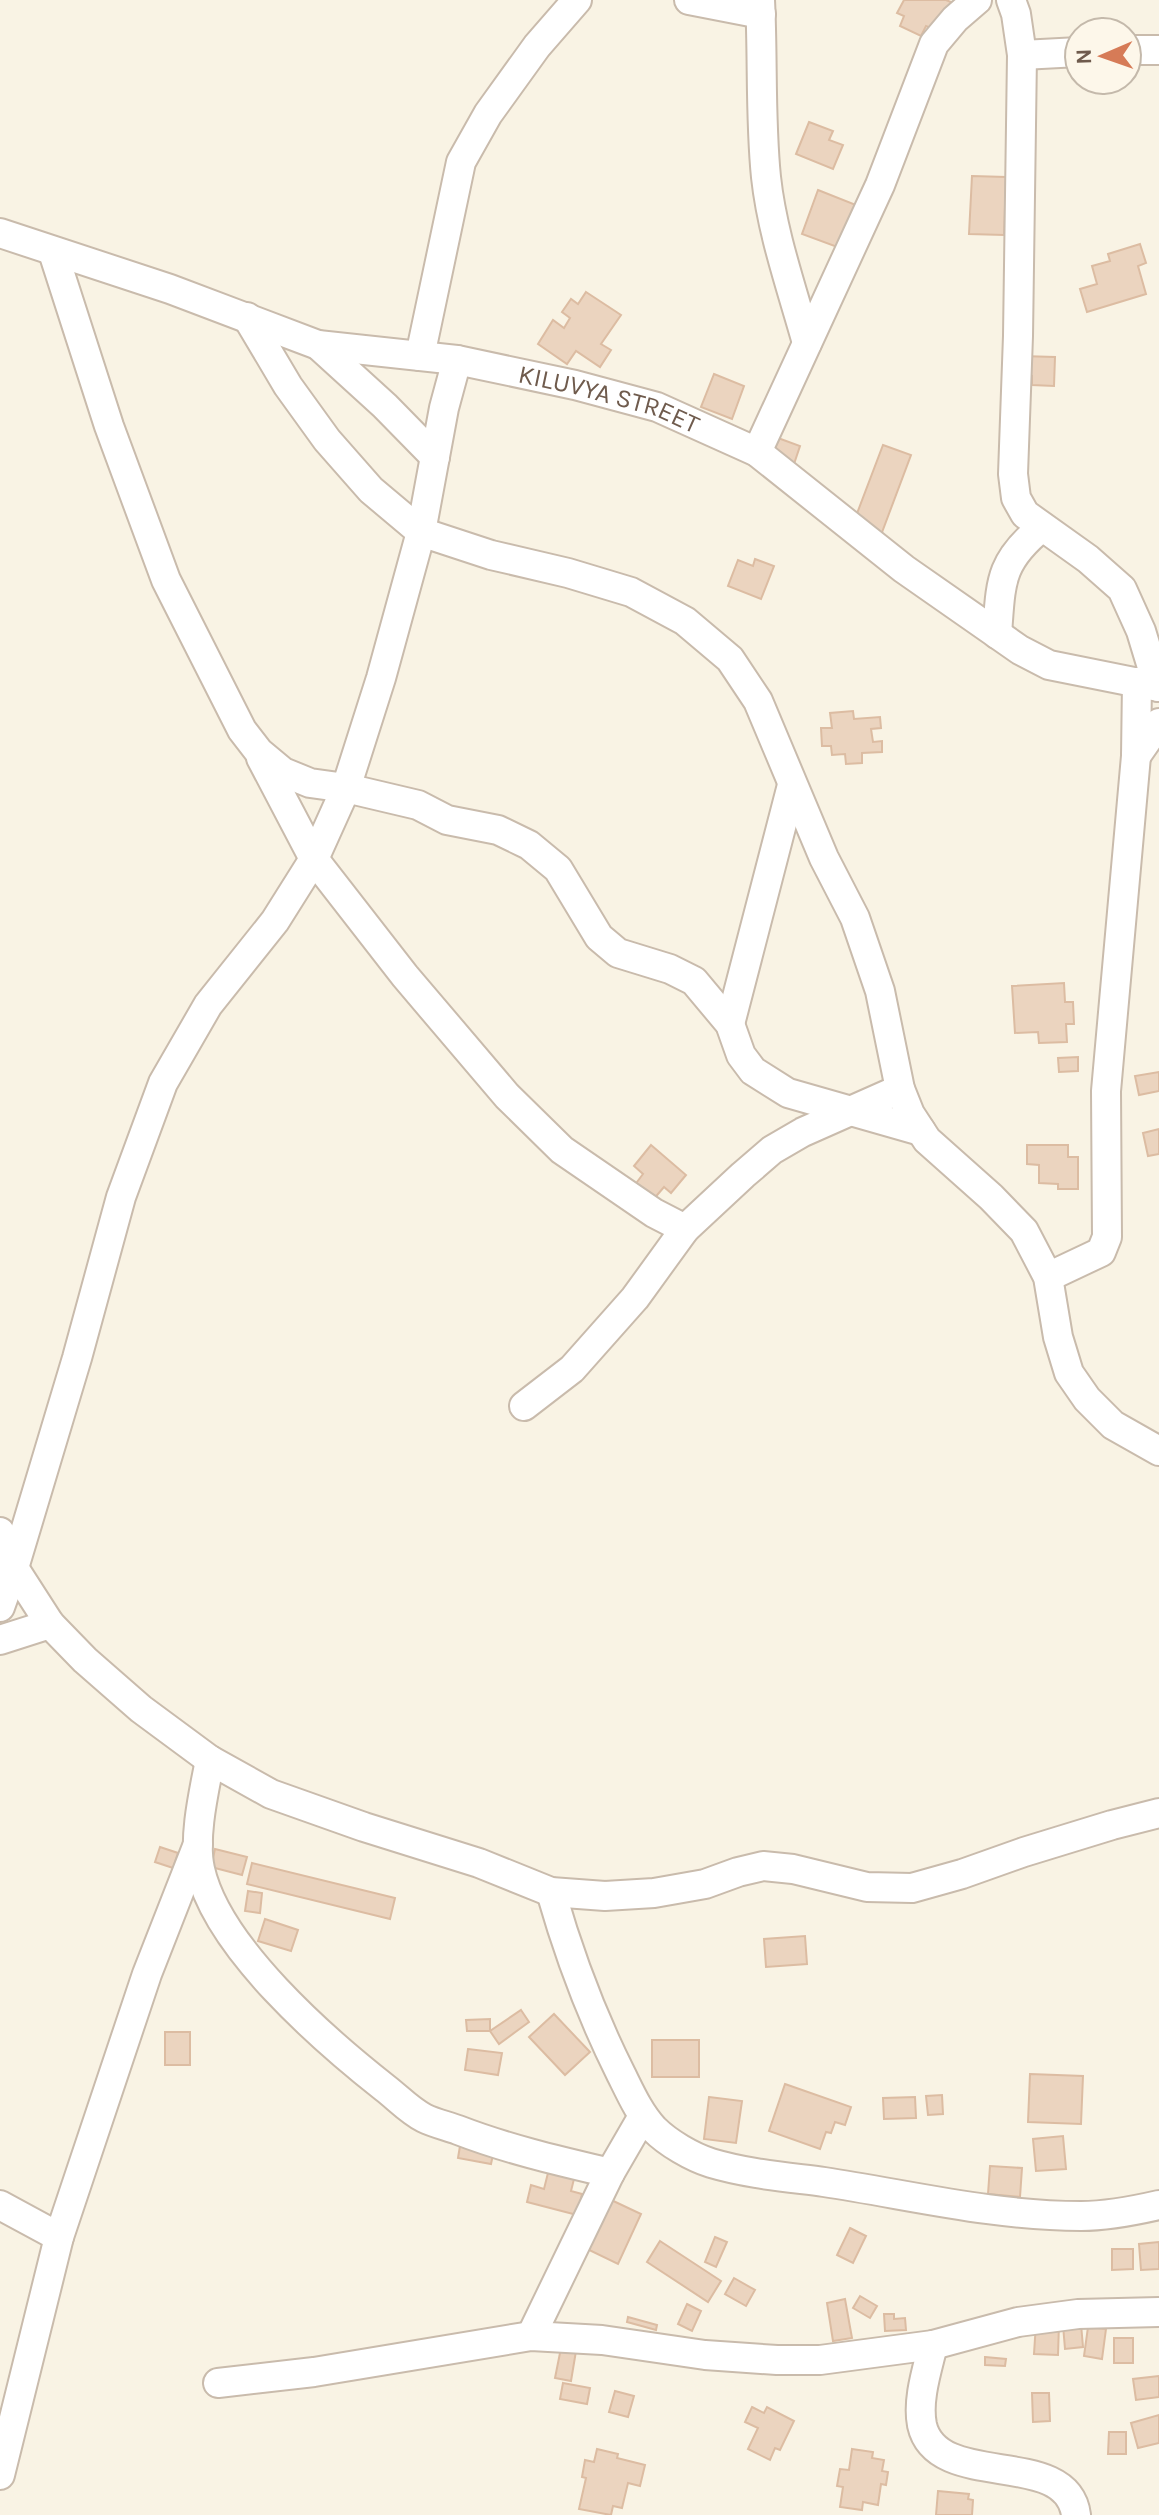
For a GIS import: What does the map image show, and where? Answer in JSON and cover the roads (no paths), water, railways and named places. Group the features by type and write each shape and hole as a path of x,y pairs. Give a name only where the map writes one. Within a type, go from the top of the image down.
{"street":[{"path":"420,356 461,162 488,114 537,46 577,0"},
{"path":"689,0 760,7 766,180 807,343"},
{"path":"757,452 880,185 934,44 955,19 977,0"},
{"path":"1011,0 1022,55 1013,474 1016,498 1025,514 1088,559 1122,589 1141,631 1151,685 1136,756 1106,1091 1107,1237 1101,1252 1048,1277"},
{"path":"1022,55 1063,53"},
{"name":"KILUVYA STREET","path":"0,233 247,317 318,345 457,360 575,385 657,407 757,452 904,569 1020,650 1049,665 1151,685"},
{"path":"53,252 109,426 166,580 242,730 259,752 314,859 405,976 507,1096 562,1150 654,1213 685,1229"},
{"path":"247,317 288,386 327,440 371,490 421,532 491,555 631,592 685,621 730,659 758,701 824,858 855,918 880,991 900,1089 910,1114 927,1140 1024,1231 1048,1277 1058,1337 1069,1373 1087,1399 1113,1425 1159,1451"},
{"path":"318,345 435,457"},
{"path":"0,1607 77,1358 121,1197 163,1083 208,1005 275,921 314,859 346,788 381,678 421,532 444,408 457,360"},
{"path":"997,634 1005,570 1020,545 1042,527"},
{"path":"1136,756 1159,723"},
{"path":"259,752 283,772 310,783 418,805 447,820 498,830 529,845 558,869 599,937 618,953 670,969 694,981 730,1024 741,1055 753,1071 788,1093 921,1131"},
{"path":"730,1024 792,785"},
{"path":"524,1406 572,1369 635,1298 685,1229 772,1150 803,1132 900,1089"},
{"path":"0,1532 14,1568 50,1624 85,1660 141,1709 210,1760 271,1794 479,1863 551,1892 605,1896 654,1893 705,1884 763,1866 793,1869 867,1887 912,1888 1097,1829 1159,1813"},
{"path":"0,1640 50,1624"},
{"path":"210,1760 198,1844 200,1868 215,1909 244,1951 290,2003 359,2068 422,2117 540,2157 610,2173"},
{"path":"0,2475 59,2237 147,1974 198,1844"},
{"path":"551,1892 570,1957 595,2022 643,2116 656,2131 708,2162 760,2175 1004,2211 1083,2216 1124,2213 1159,2205"},
{"path":"531,2336 610,2173 643,2116"},
{"path":"0,2205 59,2237"},
{"path":"218,2383 314,2372 531,2336 602,2340 705,2355 820,2360 933,2345 1018,2322 1078,2314 1159,2312"},
{"path":"933,2345 921,2413 923,2428 931,2445 944,2456 1046,2480 1067,2493 1075,2503 1076,2515"}]}
